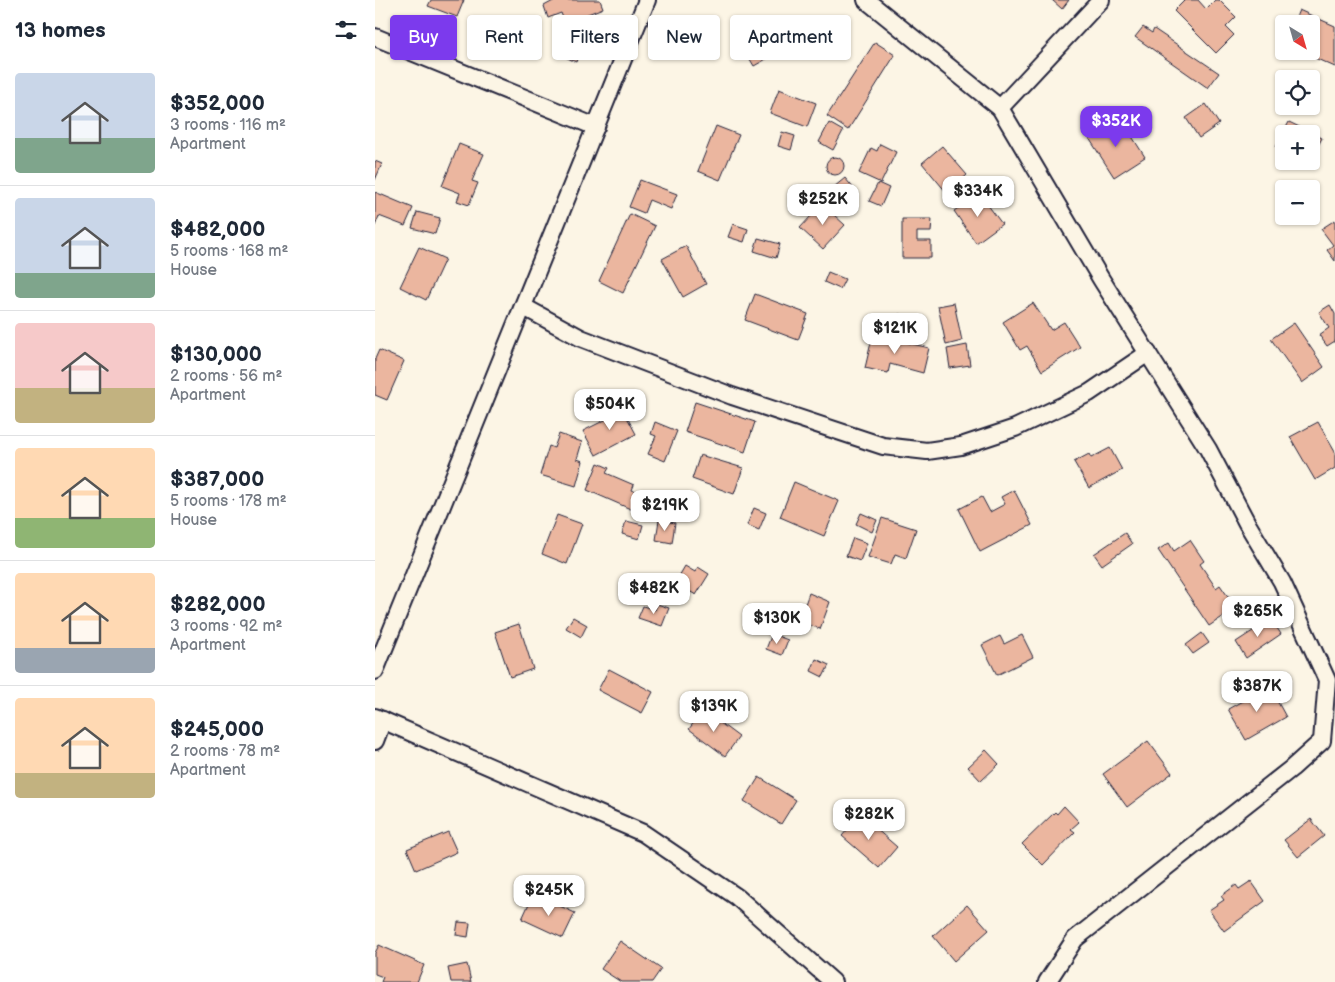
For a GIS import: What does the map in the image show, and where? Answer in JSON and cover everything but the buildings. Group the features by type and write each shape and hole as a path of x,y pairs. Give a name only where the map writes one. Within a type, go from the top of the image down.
{"street":[{"path":"375,671 647,0"},
{"path":"866,0 1000,108 1147,353 1208,449 1248,525 1282,582 1327,680 1322,741 1292,768 1075,939 1047,982"},
{"path":"1000,108 1101,0"},
{"path":"375,37 596,127"},
{"path":"524,307 581,338 733,396 883,446 927,451 961,446 1015,428 1089,392 1147,353"},
{"path":"375,741 379,719 643,833 737,897 833,982"}]}
